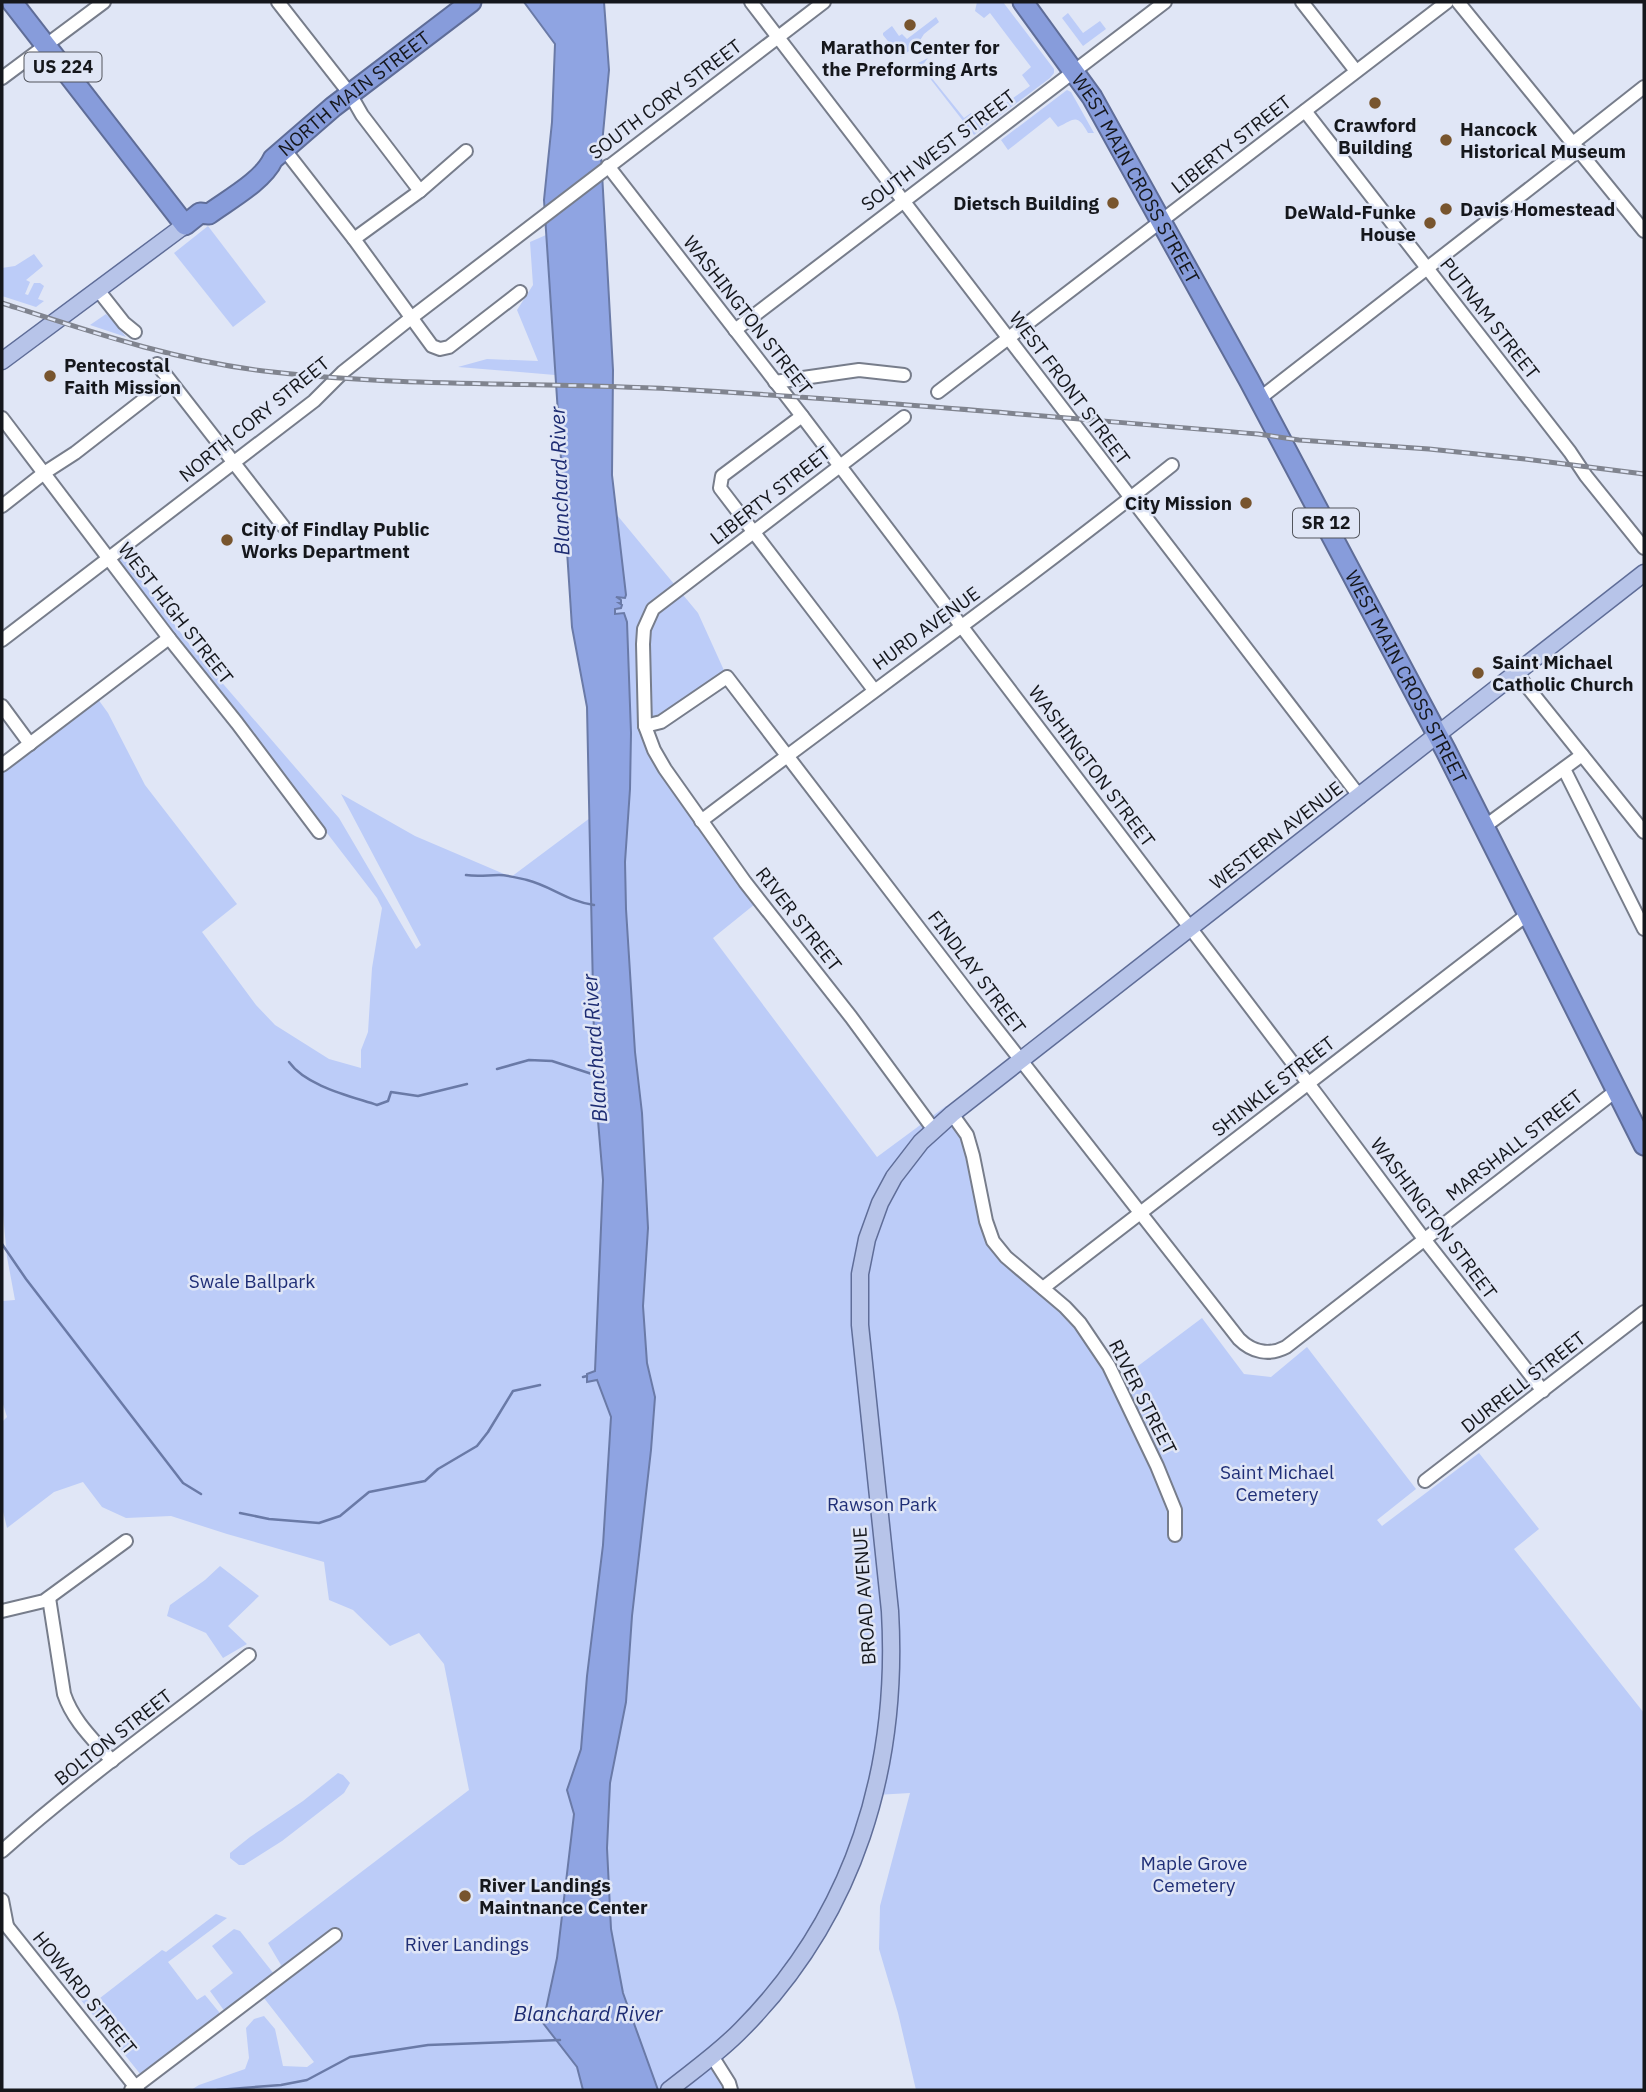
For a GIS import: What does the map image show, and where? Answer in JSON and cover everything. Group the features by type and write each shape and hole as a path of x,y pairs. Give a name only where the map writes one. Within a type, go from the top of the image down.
{"highway":[{"name":"US 224","path":"12,2 192,219"},
{"name":"NORTH MAIN STREET","path":"192,219 209,214 250,184 268,168 278,154 350,94 471,2"},
{"name":"WEST MAIN CROSS STREET","path":"1023,2 1074,70 1115,135 1259,399 1438,735 1644,1145"}],"main road":[{"name":"NORTH MAIN STREET","path":"4,353 98,290 192,219"},
{"name":"WESTERN AVENUE","path":"934,1130 1644,573"},
{"name":"BROAD AVENUE","path":"671,2089 712,2056 761,2010 793,1970 838,1896 850,1870 876,1794 889,1707 892,1653 860,1325 860,1274 867,1239 887,1190 911,1153 934,1130"}],"street":[{"path":"2,78 104,2"},
{"path":"278,2 350,94 362,115 419,191"},
{"name":"WEST FRONT STREET","path":"751,2 1360,797"},
{"name":"SOUTH CORY STREET","path":"530,227 824,2"},
{"name":"SOUTH WEST STREET","path":"735,330 1165,2"},
{"path":"1302,2 1356,71"},
{"name":"LIBERTY STREET","path":"938,392 1447,2"},
{"path":"1458,2 1644,231"},
{"path":"1259,399 1576,147 1644,87"},
{"name":"PUTNAM STREET","path":"1305,111 1644,548"},
{"path":"354,239 419,191 466,150"},
{"path":"278,154 354,239 432,346 449,347 520,292"},
{"name":"WASHINGTON STREET","path":"608,166 802,416 1424,1239 1543,1391"},
{"name":"NORTH CORY STREET","path":"2,640 314,401 343,372 411,317 530,227"},
{"path":"98,290 124,323 135,332"},
{"path":"157,364 283,527"},
{"path":"775,382 859,370 904,375"},
{"path":"2,506 169,380"},
{"path":"802,416 722,476 720,488 874,690"},
{"name":"LIBERTY STREET","path":"645,726 644,629 649,615 660,603 904,416"},
{"name":"WEST HIGH STREET","path":"2,418 319,832"},
{"name":"HURD AVENUE","path":"701,821 962,627 1172,465"},
{"path":"2,765 169,638"},
{"path":"1517,674 1644,832"},
{"name":"FINDLAY STREET","path":"645,726 661,722 727,677 1139,1214 1239,1339 1251,1348 1266,1352"},
{"path":"2,706 30,744"},
{"name":"RIVER STREET","path":"645,726 657,755 701,821 934,1130"},
{"path":"1484,827 1582,755"},
{"path":"1564,769 1644,929"},
{"name":"SHINKLE STREET","path":"1043,1288 1528,914"},
{"name":"MARSHALL STREET","path":"1266,1352 1286,1347 1616,1090"},
{"name":"RIVER STREET","path":"952,1114 967,1135 993,1241 1006,1257 1080,1323 1113,1374 1175,1510 1175,1535"},
{"name":"DURRELL STREET","path":"1425,1481 1644,1312"},
{"path":"2,1611 49,1598 125,1541"},
{"path":"49,1598 64,1694 76,1719 111,1761"},
{"name":"BOLTON STREET","path":"2,1851 111,1761 249,1655"},
{"path":"2,1900 4,1923"},
{"name":"HOWARD STREET","path":"4,1923 135,2089"},
{"path":"135,2089 335,1935"},
{"path":"712,2056 731,2090"}],"green space":[{"path":"977,2 1003,2 1054,69 1054,73 974,135 918,63 928,58 922,66 964,118 971,113 978,123 1030,86 1022,75 1031,67 990,13 984,18 975,11"},
{"path":"1068,13 1083,33 1100,21 1106,29 1083,46 1062,18"},
{"path":"936,17 939,22 901,57 883,35 892,26 899,36 902,34 907,39"},
{"path":"1067,90 1071,92 1094,133 1088,133 1078,120 1058,127 1050,117 1008,150 1001,140"},
{"path":"208,226 266,302 233,327 174,253"},
{"path":"546,235 555,375 458,367 487,359 538,361 517,310 533,285 530,242"},
{"path":"34,254 43,266 26,280 30,282 25,294 28,295 34,283 44,286 38,299 44,301 36,307 2,296 2,268 15,266"},
{"path":"106,314 114,321 126,337 90,325"},
{"path":"617,515 698,613 727,677 647,732 760,900 713,938 877,1157 946,1106 963,1129 990,1234 1065,1307 1118,1381 1202,1318 1244,1374 1271,1377 1307,1347 1416,1489 1377,1520 1382,1526 1479,1453 1539,1529 1514,1549 1644,1713 1644,2090 916,2090 898,2013 879,1949 880,1906 910,1793 876,1795 838,1896 793,1970 713,2056 731,2090 191,2090 245,2069 249,2058 246,2028 254,2019 264,2016 275,2029 283,2066 307,2067 314,2062 260,1993 228,2016 210,1991 233,1973 212,1946 234,1929 240,1931 274,1974 281,1965 268,1943 469,1790 444,1664 419,1633 390,1646 353,1610 329,1600 324,1562 171,1516 126,1518 102,1507 83,1482 54,1492 7,1528 2,1507 2,1422 7,1417 2,1401 2,1301 15,1300 7,1257 2,1204 2,765 95,695 108,713 145,785 237,904 202,932 256,1005 275,1025 329,1059 361,1068 361,1050 368,1032 372,968 382,908 113,555 119,551 193,649 339,818 416,949 421,945 341,794 415,836 511,877 590,818 602,816"},
{"path":"220,1566 259,1596 228,1626 247,1644 223,1658 206,1633 167,1616 170,1605"},
{"path":"338,1773 350,1783 344,1793 282,1841 244,1865 239,1865 230,1858 230,1853 250,1837"},
{"path":"216,1914 227,1918 168,1962 197,2000 205,1995 219,2012 220,2022 145,2080 64,1979 68,1975 91,2005 162,1950 166,1952"}],"water":[{"name":"Blanchard River","path":"524,2 604,2 609,70 601,155 613,370 612,475 626,595 625,598 616,597 621,600 619,603 622,605 621,608 615,609 615,614 624,613 627,622 631,733 625,862 626,909 648,1228 643,1306 647,1363 655,1397 632,1616 626,1702 610,1783 607,1848 611,1929 623,1993 658,2090 583,2090 577,2067 543,2023 557,1958 574,1814 567,1790 581,1749 603,1545 611,1417 597,1380 587,1382 587,1374 595,1371 603,1180 595,1085 587,707 572,627 544,200 552,122 555,44"}],"waterway":[{"path":"466,875 502,875 517,878 536,883 576,901 594,905"},
{"path":"497,1069 529,1060 552,1061 598,1076"},
{"path":"289,1062 317,1084 377,1105 388,1101 391,1092 418,1096 467,1084"},
{"path":"2,1244 183,1483 201,1494"},
{"path":"583,1377 587,1376"},
{"path":"240,1513 269,1519 319,1523 340,1516 369,1492 425,1481 438,1469 477,1446 513,1391 540,1385"},
{"path":"217,2090 307,2080 350,2057 428,2045 560,2040"}],"railway":[{"path":"2,303 169,353 273,372 373,380 674,389 820,398 1429,449 1644,474"}],"place":[{"name":"Marathon Center for the Preforming Arts","path":"910,25"},
{"name":"Crawford Building","path":"1375,103"},
{"name":"Hancock Historical Museum","path":"1446,140"},
{"name":"Dietsch Building","path":"1113,203"},
{"name":"Davis Homestead","path":"1446,209"},
{"name":"DeWald-Funke House","path":"1430,223"},
{"name":"Pentecostal Faith Mission","path":"50,376"},
{"name":"City Mission","path":"1246,503"},
{"name":"City of Findlay Public Works Department","path":"227,540"},
{"name":"Saint Michael Catholic Church","path":"1478,673"},
{"name":"River Landings Maintnance Center","path":"465,1896"}],"park label":[{"name":"Swale Ballpark","path":"252,1281"},
{"name":"Saint Michael Cemetery","path":"1277,1483"},
{"name":"Rawson Park","path":"882,1504"},
{"name":"Maple Grove Cemetery","path":"1194,1874"},
{"name":"River Landings","path":"467,1944"}]}
